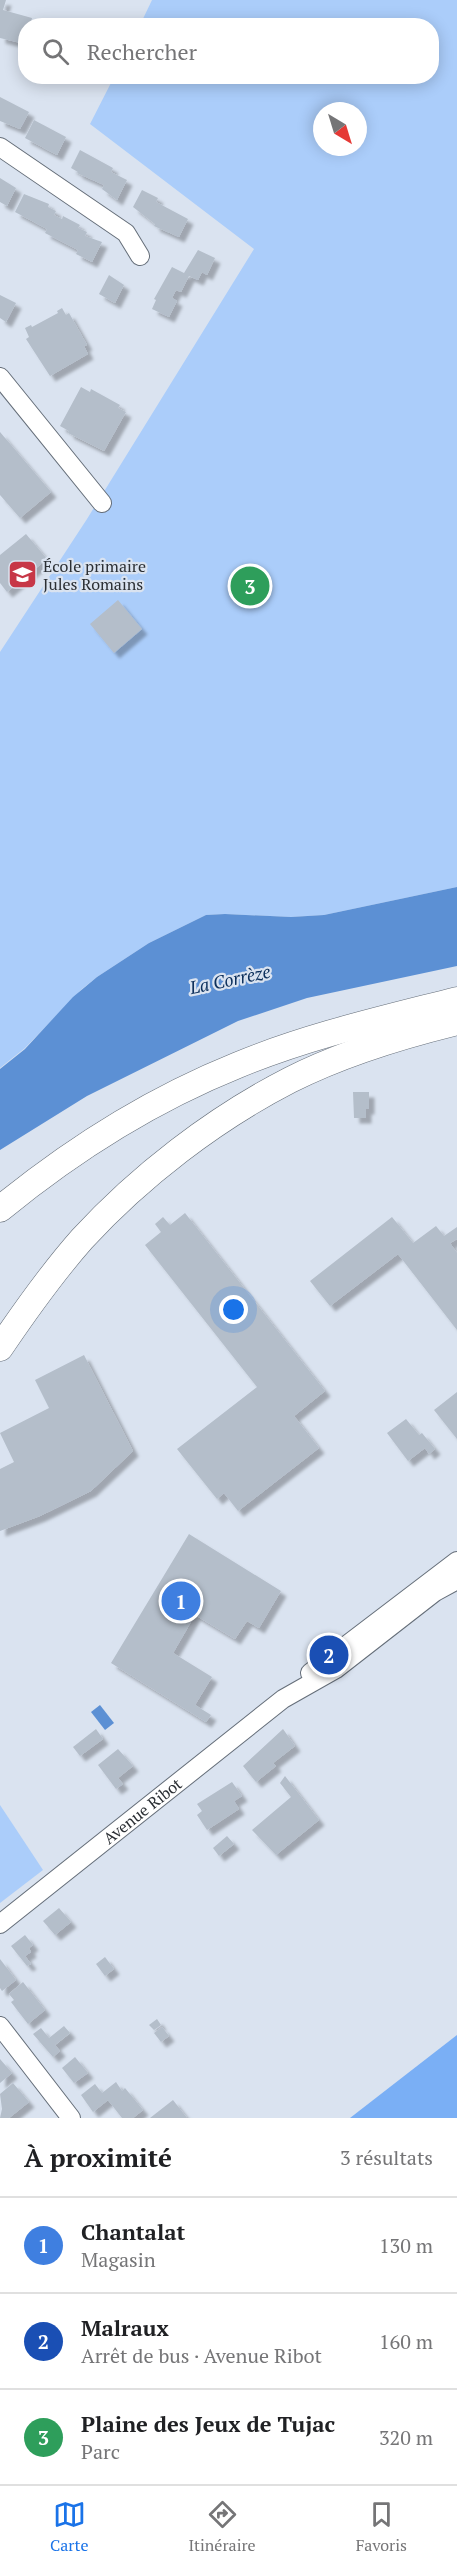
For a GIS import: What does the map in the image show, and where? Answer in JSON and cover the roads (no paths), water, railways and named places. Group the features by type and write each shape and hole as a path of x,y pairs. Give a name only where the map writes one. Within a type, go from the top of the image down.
{"highway":[{"path":"0,1209 82,1146 136,1113 202,1081 249,1061 333,1033 457,1000"},
{"path":"0,1348 25,1311 82,1240 127,1196 182,1150 250,1102 291,1080 401,1035 457,1022"}],"street":[{"path":"0,147 126,233 140,256"},
{"path":"1,381 102,502"},
{"name":"Avenue Ribot","path":"283,1699 299,1681 457,1562"},
{"name":"Avenue Ribot","path":"0,1924 283,1699 336,1670 435,1592 457,1580"},
{"path":"0,2026 70,2118"}],"water":[{"name":"La Corrèze","path":"457,887 457,966 307,998 238,1021 87,1096 0,1150 0,1069 25,1049 73,997 97,977 149,943 206,915 291,917 324,915"},
{"path":"100,1705 114,1723 105,1730 91,1712"}],"place":[{"name":"École primaire Jules Romains","path":"22,575"},
{"name":"Plaine des Jeux de Tujac","path":"250,586"},
{"name":"Chantalat","path":"181,1601"},
{"name":"Malraux","path":"329,1655"}]}
